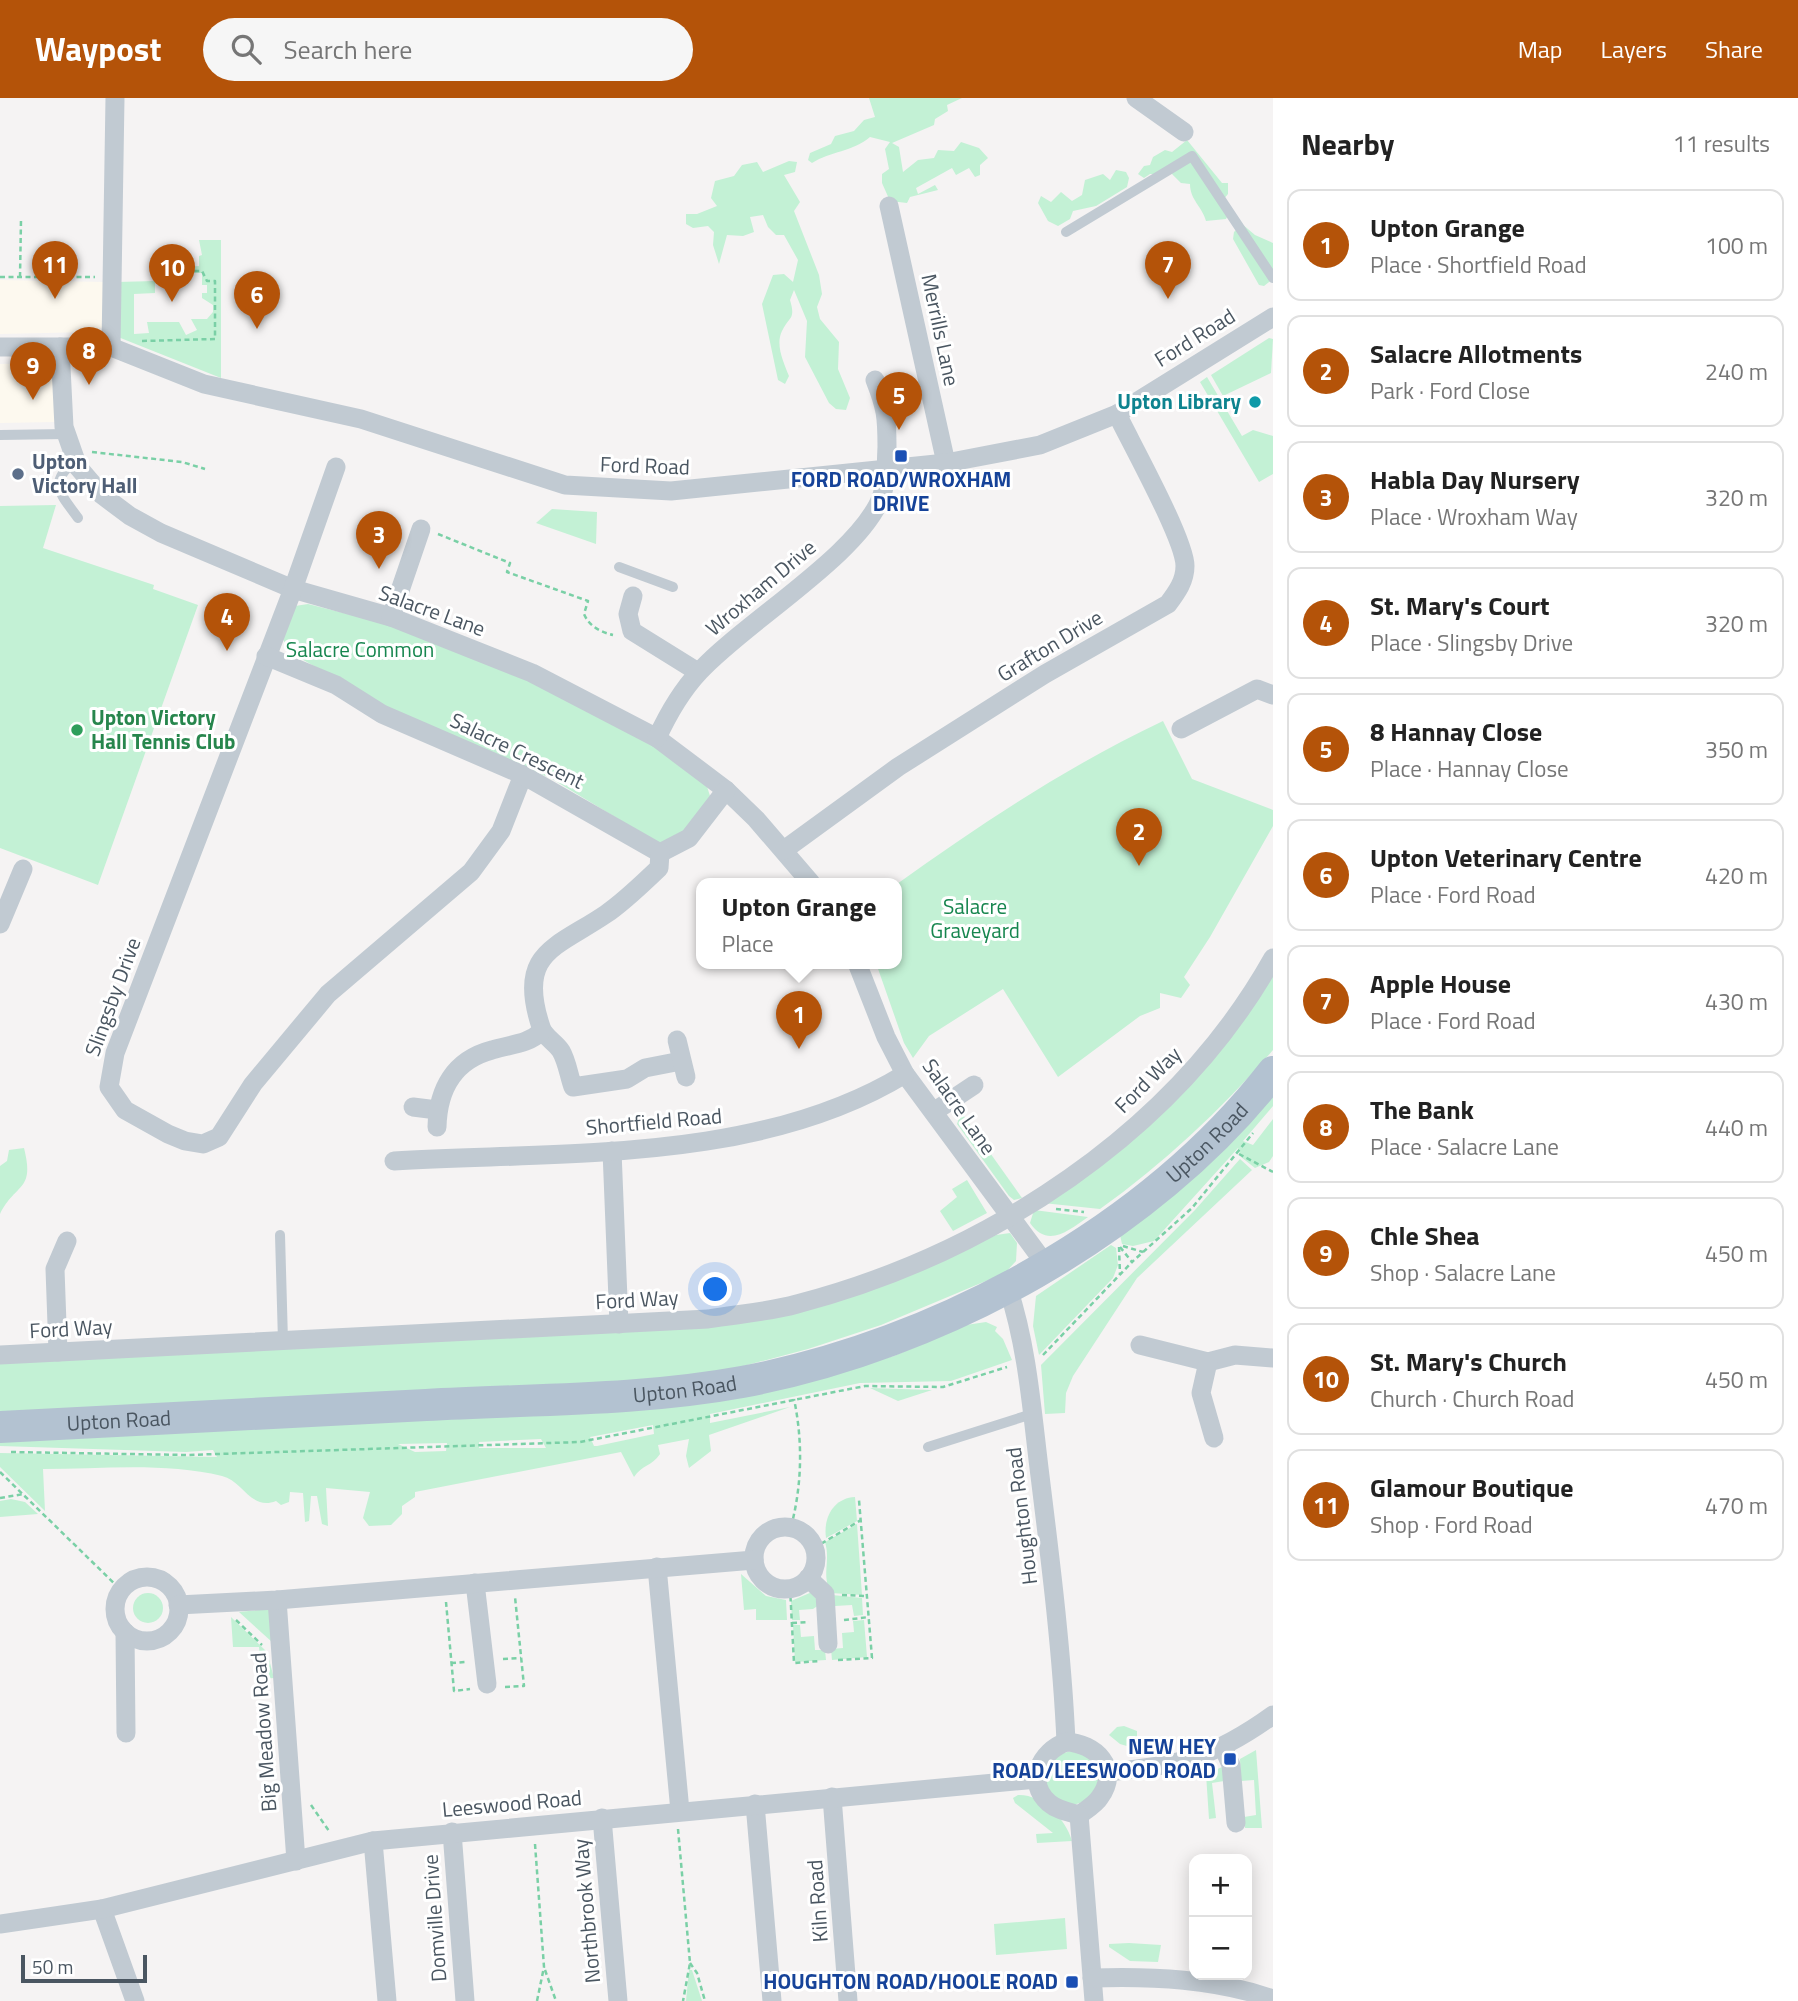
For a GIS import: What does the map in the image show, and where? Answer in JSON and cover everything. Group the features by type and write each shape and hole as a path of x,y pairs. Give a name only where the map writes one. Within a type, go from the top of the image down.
{"main road":[{"name":"Upton Road","path":"0,1427 622,1396 690,1389 788,1372 885,1343 1008,1288 1046,1265 1156,1190 1251,1101 1273,1072"}],"street":[{"path":"111,347 110,277 115,98"},
{"path":"1136,98 1184,132"},
{"name":"Merrills Lane","path":"889,206 946,463"},
{"name":"Ford Road","path":"0,348 111,347 204,384 361,419 565,485 635,491 707,490 946,463 1040,445 1117,414 1273,317"},
{"path":"60,347 71,448"},
{"name":"Wroxham Drive","path":"657,738 673,707 698,672 759,617 843,548 875,510 882,494 886,471 887,410 875,380"},
{"name":"Grafton Drive","path":"784,850 898,767 1045,674 1168,604 1177,593 1184,572 1183,550 1117,414"},
{"name":"Salacre Lane","path":"71,448 102,495 130,516 162,533 293,589 391,617 532,673 657,738 726,790 807,878"},
{"name":"Slingsby Drive","path":"336,467 293,589 110,1070 109,1087 117,1102 134,1116 185,1141 204,1144 219,1137 253,1084 328,994 471,872 501,831 523,775"},
{"path":"391,617 421,529"},
{"path":"630,605 632,631 698,672"},
{"name":"Salacre Crescent","path":"266,656 335,685 382,715 523,775 660,853"},
{"path":"1181,729 1257,689 1273,695"},
{"path":"677,1040 684,1069 645,1068 627,1079 573,1096 562,1052 542,1031 533,988 539,961 549,947 605,915 628,896 659,868 660,853 689,838 726,790"},
{"path":"0,924 23,869"},
{"name":"Ford Way","path":"0,1355 708,1319 795,1305 917,1265 1008,1218 1118,1143 1190,1074 1252,995 1273,958"},
{"name":"Salacre Lane","path":"859,969 905,1074 935,1111 1008,1218 1046,1265"},
{"path":"413,1107 437,1118 444,1086 456,1069 472,1057 520,1044 542,1031"},
{"name":"Shortfield Road","path":"394,1161 612,1151 722,1139 797,1123 878,1091 905,1074"},
{"path":"935,1111 974,1085"},
{"path":"612,1151 619,1324"},
{"path":"58,1352 55,1269 67,1241"},
{"name":"Houghton Road","path":"1008,1288 1021,1329 1032,1414 1054,1600 1066,1742"},
{"path":"1140,1345 1208,1362 1235,1355 1273,1358"},
{"path":"1208,1362 1200,1393 1214,1438"},
{"path":"791,1527 805,1534 814,1548 814,1568 808,1578 787,1589 775,1587 758,1573 754,1560 755,1548 762,1538 770,1531 791,1527"},
{"path":"178,1605 277,1600 754,1560"},
{"path":"657,1567 678,1811"},
{"path":"125,1632 142,1640 161,1637 175,1624 178,1605 169,1586 149,1577 129,1582 121,1590 115,1611 125,1632 126,1733"},
{"path":"808,1578 825,1594 828,1644"},
{"path":"475,1583 487,1684"},
{"name":"Big Meadow Road","path":"277,1600 296,1861"},
{"path":"1108,1772 1186,1763 1223,1747 1273,1715"},
{"path":"1066,1742 1082,1742 1096,1750 1108,1772 1106,1788 1099,1800 1079,1815 1049,1803 1041,1793 1037,1779 1039,1765 1046,1753 1066,1742"},
{"path":"1223,1747 1231,1765 1236,1823"},
{"name":"Leeswood Road","path":"0,1924 102,1909 373,1841 1037,1779"},
{"name":"Kiln Road","path":"832,1797 848,2001"},
{"path":"755,1804 772,2001"},
{"path":"1079,1815 1094,2001"},
{"name":"Northbrook Way","path":"602,1818 618,2001"},
{"name":"Domville Drive","path":"452,1832 465,2001"},
{"path":"373,1841 387,2001"},
{"path":"102,1909 135,2001"},
{"path":"1092,1979 1176,1979 1234,1988 1273,1999"}],"lane":[{"path":"1066,232 1192,156 1273,278"},
{"path":"0,435 71,448 58,482 59,491 78,518"},
{"path":"619,567 673,587"},
{"path":"630,605 640,575"},
{"path":"280,1235 283,1341"},
{"path":"928,1447 1032,1414"}],"path":[{"path":"20,277 21,220"},
{"path":"135,356 145,339 215,339 215,281 207,281 202,271 190,271"},
{"path":"0,277 110,277"},
{"path":"71,448 182,463 205,469"},
{"path":"421,529 510,563 507,572 588,601 584,614 586,620 606,633 614,635 630,605"},
{"path":"1212,1140 1273,1172"},
{"path":"1120,1275 1119,1245 1143,1252"},
{"path":"788,1372 801,1430 799,1498 791,1527"},
{"path":"0,1472 121,1590"},
{"path":"0,1498 24,1494"},
{"path":"814,1548 861,1520"},
{"path":"825,1594 867,1596"},
{"path":"229,1602 230,1615 268,1651 281,1651"},
{"path":"292,1806 309,1802 328,1831"},
{"path":"678,1811 690,1963 683,2001"},
{"path":"533,1826 544,1966 556,2001"},
{"path":"690,1963 697,1973 705,2001"},
{"path":"537,2001 544,1966"}],"shaded area":[{"path":"0,280 105,282 103,327 91,332 0,334"},
{"path":"48,363 54,368 55,422 0,423 0,364"}],"green space":[{"path":"869,98 962,98 947,105 948,111 935,119 934,125 892,143 899,147 903,172 918,160 934,158 938,150 954,151 961,142 979,148 988,158 980,165 980,175 975,177 969,168 956,175 952,168 916,188 918,194 935,185 938,190 910,197 907,203 890,201 882,183 882,174 889,169 885,149 890,142 870,137 856,146 812,163 808,160 810,153 831,144 835,136 854,131 864,120 875,117"},
{"path":"1187,140 1222,183 1228,183 1228,194 1222,201 1229,213 1226,219 1206,221 1192,194 1190,184 1181,183 1172,174 1150,174 1144,178 1138,174 1144,166 1150,165 1153,157 1165,150 1172,152"},
{"path":"789,161 797,162 795,172 784,175 800,202 794,211 819,275 822,294 817,307 820,319 839,342 838,369 850,398 846,410 836,409 829,403 805,357 807,321 794,290 790,300 792,315 779,342 789,376 785,384 778,380 762,304 773,275 784,274 793,282 798,260 784,235 776,235 768,227 763,215 750,217 754,232 743,236 727,235 719,264 713,245 714,232 708,226 693,228 686,224 686,214 697,214 717,206 711,198 715,181 734,176 742,165 757,162 763,172"},
{"path":"1116,170 1126,172 1129,178 1127,187 1096,206 1073,211 1070,219 1058,226 1048,221 1038,203 1041,196 1051,202 1061,192 1072,201 1082,195 1085,180 1103,174 1110,180"},
{"path":"1242,224 1255,235 1273,243 1273,279 1264,286 1259,285 1233,239 1234,232"},
{"path":"199,240 221,240 221,378 118,337 117,282 155,281 155,293 134,294 134,334 149,333 147,322 179,322 186,335 197,330 191,319 207,319 213,312 213,305 202,298 202,293 207,293 207,285 202,285 202,273 186,273 186,267 199,266 199,256 202,255"},
{"path":"1269,338 1273,339 1271,373 1223,396 1211,375"},
{"path":"1207,377 1242,436 1253,430 1273,436 1273,474 1259,482 1200,382"},
{"name":"Upton Victory Hall Tennis Club","path":"56,505 43,548 154,585 153,589 198,605 98,885 0,848 0,506"},
{"path":"552,509 597,512 596,544 536,523"},
{"name":"Salacre Common","path":"308,604 399,627 531,680 650,739 705,780 710,796 695,819 682,832 658,843 552,779 383,705 289,652 283,639 295,606"},
{"name":"Salacre Graveyard","path":"1163,721 1192,779 1273,810 1273,826 1184,977 1190,985 1181,998 1160,993 1160,1008 1140,1016 1058,1077 1003,989 929,1036 913,1058 904,1043 878,969 902,969 902,880 1026,796"},
{"path":"1273,972 1273,1050 1233,1094 1169,1154 1100,1209 1043,1203 1107,1157"},
{"path":"1273,1087 1273,1106 1243,1141 1253,1145 1273,1119 1273,1156 1269,1162 1255,1168 1241,1157 1238,1148 1154,1241 1133,1246 1122,1244 1120,1235"},
{"path":"961,1112 1022,1198 1014,1200 1009,1196 957,1124"},
{"path":"24,1148 27,1162 25,1180 0,1214 0,1166 7,1161 9,1150"},
{"path":"1240,1159 1252,1170 1137,1278 1073,1376 1066,1393 1065,1413 1045,1414 1041,1365 1195,1210"},
{"path":"967,1180 987,1213 953,1231 940,1211 957,1197 952,1189"},
{"path":"1034,1210 1088,1217 1059,1235 1051,1236 1037,1231 1030,1223"},
{"path":"1010,1233 1017,1243 1016,1261 1005,1273 881,1325 808,1349 736,1368 661,1380 0,1413 0,1360 693,1324 900,1278 996,1235"},
{"path":"1111,1245 1116,1248 1118,1265 1113,1278 1039,1355 1033,1326 1036,1296"},
{"path":"986,1322 997,1327 995,1331 1003,1339 1012,1360 951,1381 860,1383 710,1414 710,1423 790,1407 709,1435 711,1451 689,1468 686,1456 689,1439 658,1445 660,1454 634,1477 621,1452 415,1492 415,1497 402,1506 402,1514 391,1525 369,1526 363,1518 370,1492 326,1488 328,1526 322,1524 317,1496 311,1496 309,1521 305,1522 303,1493 290,1492 289,1502 281,1505 276,1501 260,1502 236,1483 222,1476 156,1468 43,1469 45,1511 0,1467 0,1453 217,1457 213,1450 186,1452 0,1446 0,1434 808,1379 894,1356 966,1325","holes":["653,1425 654,1434 597,1446 594,1446 590,1437","541,1439 546,1448 479,1448 479,1442","447,1443 446,1451 415,1452 398,1444"]},
{"path":"870,1388 932,1390 898,1401"},
{"path":"855,1497 857,1521 826,1538 826,1523 832,1510 841,1501"},
{"path":"11,1499 25,1502 38,1514 0,1517 0,1501"},
{"path":"857,1524 862,1595 831,1593 827,1580 825,1542"},
{"path":"741,1574 766,1596 786,1600 787,1620 756,1620 756,1609 744,1610"},
{"path":"812,1592 817,1595 819,1605 813,1609 799,1610 800,1620 792,1620 791,1601"},
{"path":"148,1593 159,1597 163,1608 159,1619 148,1623 137,1619 133,1608 137,1597"},
{"path":"832,1595 862,1598 863,1615 854,1616 852,1605 835,1606"},
{"path":"269,1609 272,1642 239,1612"},
{"path":"231,1617 267,1652 274,1678 262,1679 259,1647 233,1647"},
{"path":"864,1620 867,1657 832,1660 831,1649 843,1648 842,1633 854,1632 853,1621"},
{"path":"793,1625 800,1625 801,1637 814,1636 815,1650 825,1650 826,1660 795,1662"},
{"path":"1124,1726 1137,1731 1137,1749 1120,1744 1109,1735 1117,1727"},
{"path":"1082,1748 1102,1774 1095,1796 1068,1805 1045,1789 1049,1757"},
{"path":"1256,1750 1262,1828 1245,1828 1244,1817 1256,1815 1254,1780 1241,1781 1240,1759"},
{"path":"1222,1767 1224,1781 1212,1783 1216,1818 1209,1819 1206,1774"},
{"path":"1018,1795 1036,1799 1052,1809 1064,1824 1072,1841 1037,1843 1036,1834 1053,1833 1015,1803 1013,1798"},
{"path":"1065,1918 1067,1949 996,1955 994,1924"},
{"path":"1109,1944 1161,1945 1158,1962 1130,1961 1109,1947"},
{"path":"689,1970 692,1970 702,2001 686,2001"}],"place":[{"name":"Glamour Boutique","path":"55,299"},
{"name":"Apple House","path":"1168,299"},
{"name":"St. Mary's Church","path":"172,302"},
{"name":"Upton Veterinary Centre","path":"257,329"},
{"name":"The Bank","path":"89,385"},
{"name":"Chle Shea","path":"33,400"},
{"name":"Upton Library","path":"1255,402"},
{"name":"8 Hannay Close","path":"899,430"},
{"name":"FORD ROAD/WROXHAM DRIVE","path":"901,456"},
{"name":"Upton Victory Hall","path":"18,474"},
{"name":"Habla Day Nursery","path":"379,569"},
{"name":"St. Mary's Court","path":"227,651"},
{"name":"Upton Victory Hall Tennis Club","path":"77,730"},
{"name":"Salacre Allotments","path":"1139,866"},
{"name":"Upton Grange","path":"799,1049"},
{"name":"NEW HEY ROAD/LEESWOOD ROAD","path":"1230,1759"},
{"name":"HOUGHTON ROAD/HOOLE ROAD","path":"1072,1982"}]}
